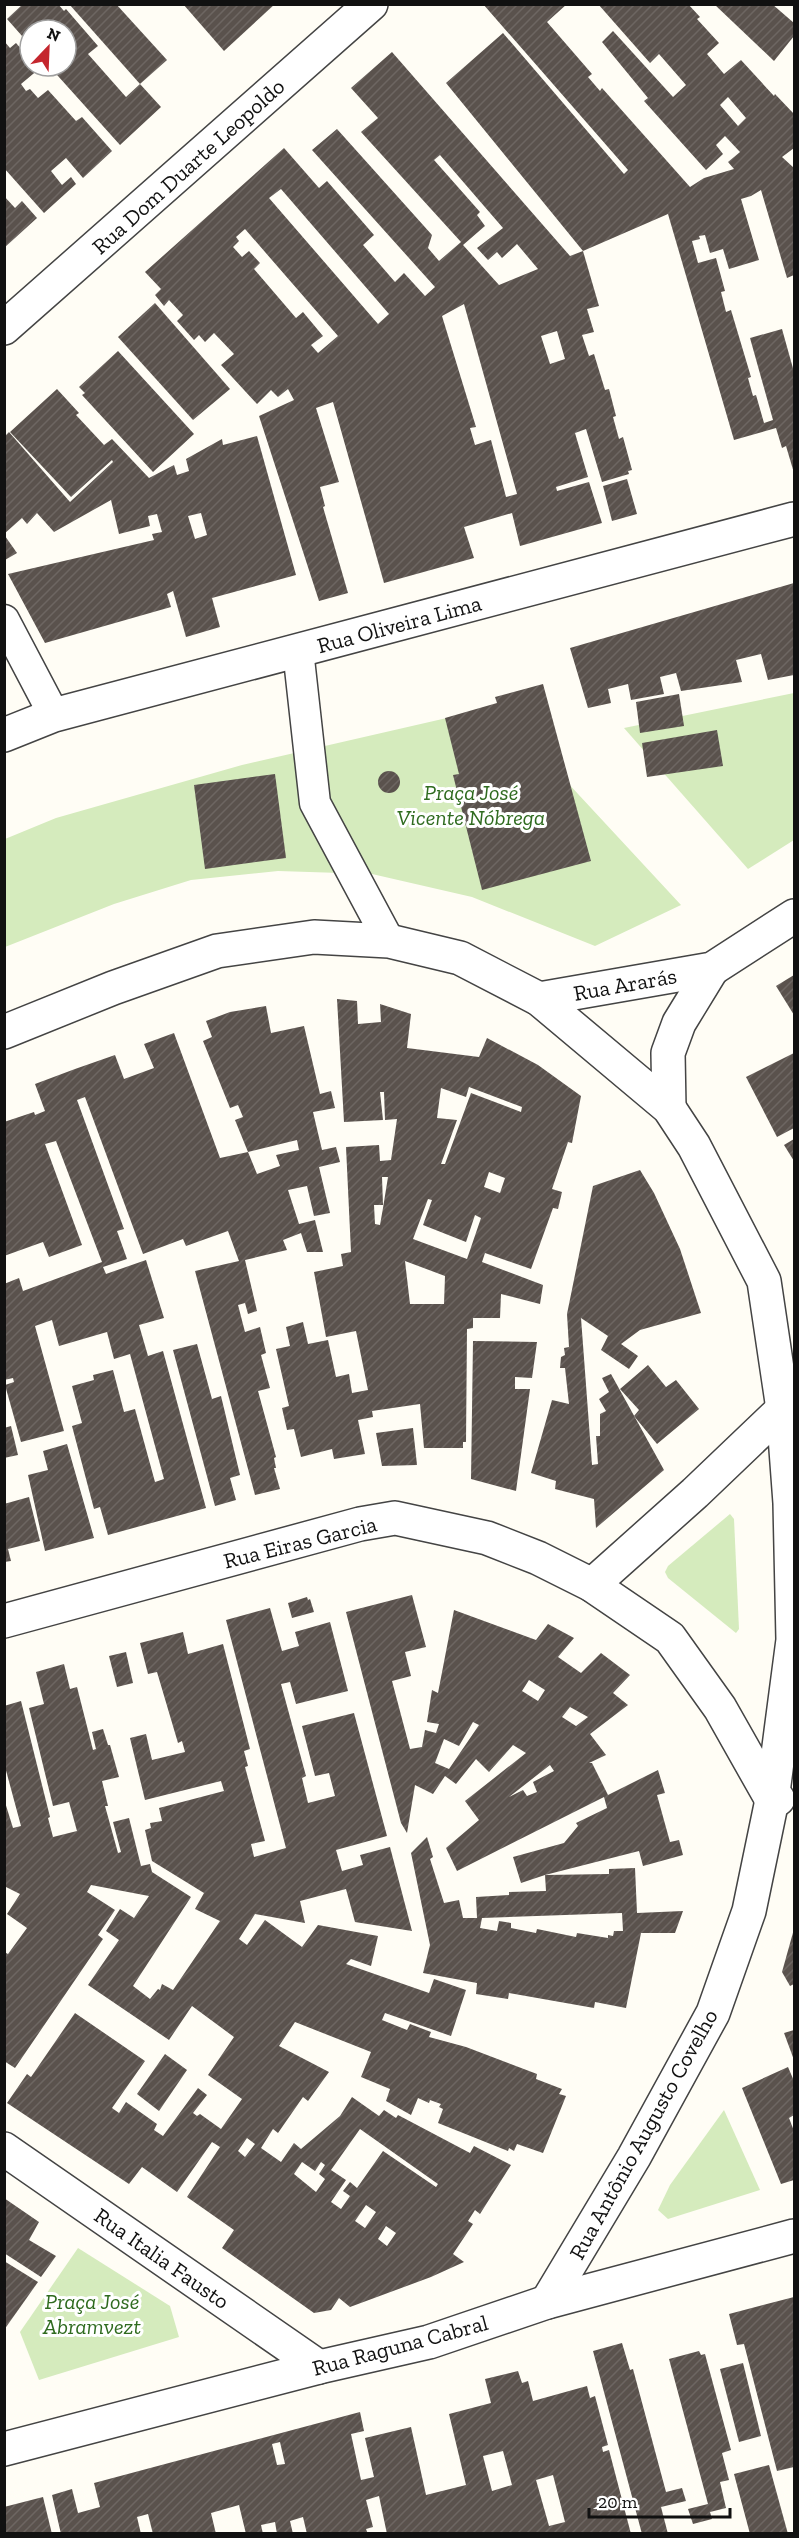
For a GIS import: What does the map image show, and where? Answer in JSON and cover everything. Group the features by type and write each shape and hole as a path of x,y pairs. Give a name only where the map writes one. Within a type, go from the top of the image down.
{"street":[{"name":"Rua Dom Duarte Leopoldo","path":"4,328 371,4"},
{"name":"Rua Oliveira Lima","path":"4,735 54,715 795,519"},
{"path":"4,621 54,715"},
{"path":"298,650 315,803 389,941"},
{"name":"Rua Ararás","path":"539,999 712,969 795,916"},
{"name":"Rua Antônio Augusto Covelho","path":"4,1032 113,988 217,951 314,937 389,941 460,958 539,999 669,1108 693,1146 764,1281 789,1406 793,1640 783,1799 749,1911 713,2013 634,2157 547,2302"},
{"name":"Rua Ararás","path":"669,1108 668,1053 679,1023 712,969"},
{"path":"592,1585 789,1406"},
{"name":"Rua Eiras Garcia","path":"4,1621 360,1524 395,1518 487,1538 538,1558 592,1585 670,1638 783,1799"},
{"name":"Rua Italia Fausto","path":"4,2149 320,2367"},
{"name":"Rua Raguna Cabral","path":"4,2449 320,2367 429,2342 547,2302 795,2236"}],"green space":[{"path":"794,693 794,840 748,869 624,728"},
{"name":"Praça José Vicente Nóbrega","path":"530,699 553,767 681,905 595,946 472,897 372,874 278,871 191,880 114,904 5,947 5,839 56,818 242,765"},
{"path":"730,1514 734,1519 739,1629 736,1633 668,1578 665,1572 668,1566"},
{"path":"724,2110 760,2190 668,2219 658,2210 670,2185"},
{"name":"Praça José Abramvezt","path":"78,2248 170,2306 179,2337 39,2380 20,2332"}],"building":[{"path":"23,4 58,4 74,18 18,18 18,31 7,19"},
{"path":"69,4 116,4 167,60 140,84"},
{"path":"183,4 275,4 224,51"},
{"path":"483,4 567,4 547,22 592,74 588,77 600,91 602,88 690,187 704,178 734,169 728,162 740,152 725,136 716,145 723,154 706,170 644,101 648,98 602,42 613,31 673,97 686,85 659,54 650,63 598,4 688,4 700,17 697,19 719,43 707,54 724,74 741,60 794,114 794,148 782,157 794,168 794,275 787,278 761,190 741,199 759,260 729,269 723,249 710,253 705,235 692,241 698,263 716,258 725,291 721,292 726,312 731,310 751,377 748,378 753,396 756,395 764,423 773,420 750,338 782,329 794,372 794,473 786,446 782,448 776,428 734,440 668,214 583,251 446,83 503,33 624,174 628,170","holes":["728,97 746,118 738,126 720,105"]},
{"path":"714,4 772,4 794,23 794,36 774,61"},
{"path":"78,23 98,46 88,54 126,97 140,84 161,107 120,145 60,78 78,78"},
{"path":"4,41 10,48 16,43 18,45 18,78 28,78 21,84 26,91 30,89 38,98 48,90 76,121 82,117 112,151 83,178 66,158 51,171 62,185 71,177 76,184 44,213 4,168"},
{"path":"392,52 570,256 583,251 599,306 587,309 594,332 582,335 589,356 594,354 605,390 609,389 619,439 623,437 632,470 628,471 629,474 602,482 586,429 575,433 588,477 556,487 557,491 589,482 602,523 520,546 512,513 464,527 474,558 384,583 333,402 316,408 339,482 320,487 325,506 323,507 348,593 319,601 259,416 294,400 288,389 278,397 271,390 257,404 221,365 234,354 214,333 205,342 199,335 194,340 177,321 183,315 169,300 164,306 155,295 161,289 145,272 284,148 319,188 327,181 374,235 363,245 395,282 404,273 425,296 435,287 312,150 337,129 432,235 428,248 439,261 461,242 361,132 378,118 351,88","holes":["440,155 503,228 477,248 488,260 497,252 502,258 517,244 538,269 499,285 463,245 485,226 477,215 480,212 434,160","281,189 389,314 378,324 269,198","245,229 338,336 318,353 311,345 323,336 303,312 296,318 254,269 260,263 249,251 242,257 233,247 239,241 236,237","464,304 517,494 506,497 491,440 475,445 470,428 476,427 442,316","557,331 565,359 550,364 541,336"]},
{"path":"4,196 15,208 22,201 37,218 4,248"},
{"path":"155,303 230,389 193,420 118,337"},
{"path":"118,351 194,434 153,472 82,395 85,393 79,387"},
{"path":"57,389 79,413 76,415 104,445 112,439 149,478 174,465 177,475 189,471 186,459 222,439 223,445 257,436 296,575 212,598 220,627 186,637 173,591 167,594 171,607 45,643 8,574 154,540 152,534 162,532 157,514 148,516 150,526 119,534 111,500 54,532 37,513 27,524 22,518 4,534 4,437 9,432 70,502 113,462 112,460 71,497 10,432","holes":["201,513 207,535 195,539 188,516"]},
{"path":"627,479 637,514 612,521 603,486"},
{"path":"5,536 17,553 5,560"},
{"path":"794,583 794,675 768,680 761,654 736,660 742,682 681,691 676,673 660,677 664,694 631,700 628,684 608,689 611,703 588,708 570,648"},
{"path":"543,684 591,861 482,890 453,775 459,774 445,718 497,703 495,697"},
{"path":"679,694 684,726 640,733 636,702"},
{"path":"717,730 723,766 647,777 642,743"},
{"path":"389,771 397,774 400,782 397,790 389,793 381,790 378,782 381,774"},
{"path":"275,774 286,858 205,869 194,785"},
{"path":"794,975 794,1015 776,986"},
{"path":"337,999 357,1001 358,1024 381,1022 380,1004 411,1014 407,1048 479,1057 487,1038 538,1065 581,1096 572,1143 568,1142 552,1189 562,1192 558,1209 553,1208 531,1269 485,1253 482,1262 543,1285 540,1304 501,1294 500,1318 473,1318 473,1328 467,1329 466,1442 463,1442 463,1448 424,1448 420,1404 372,1411 373,1417 358,1420 365,1454 334,1459 332,1449 301,1457 294,1429 287,1430 282,1408 289,1406 276,1349 290,1346 286,1327 303,1322 308,1344 328,1340 336,1377 349,1374 352,1393 368,1390 356,1331 326,1337 314,1272 343,1266 341,1254 351,1252 346,1147 379,1145 380,1161 391,1160 397,1119 385,1120 384,1092 380,1092 383,1120 344,1122","holes":["469,1087 522,1107 521,1112 471,1093 445,1164 441,1164 457,1120 437,1118 441,1088 466,1097","489,1172 505,1178 500,1193 484,1187","382,1177 388,1177 380,1225 375,1224 374,1205 383,1205","428,1199 432,1200 423,1225 466,1242 475,1215 481,1218 467,1259 413,1239","405,1261 445,1276 444,1304 410,1304"]},
{"path":"266,1006 271,1033 304,1026 320,1094 331,1091 335,1108 313,1112 322,1150 336,1147 340,1162 319,1167 330,1213 314,1216 307,1186 288,1190 299,1224 315,1220 323,1252 307,1252 301,1233 283,1240 287,1250 245,1260 257,1311 248,1314 245,1303 238,1305 245,1332 260,1327 266,1353 261,1355 270,1388 258,1391 276,1457 274,1458 276,1468 274,1468 280,1489 255,1495 195,1271 239,1261 228,1231 186,1246 183,1239 143,1254 85,1097 77,1100 124,1229 117,1231 127,1259 103,1267 106,1274 146,1260 164,1318 139,1325 148,1356 163,1351 206,1508 108,1535 100,1507 94,1509 72,1426 82,1423 72,1386 94,1380 93,1375 113,1370 124,1412 135,1409 155,1482 164,1479 130,1354 114,1359 107,1332 59,1346 52,1320 35,1326 64,1431 21,1442 5,1385 14,1382 13,1378 4,1380 4,1284 19,1278 23,1291 102,1262 56,1141 45,1144 82,1245 49,1257 43,1242 4,1256 4,1122 34,1112 35,1115 45,1111 35,1084 75,1069 115,1055 124,1079 154,1068 144,1044 174,1033 220,1158 248,1152 235,1120 243,1117 238,1105 230,1108 203,1041 212,1037 206,1021 230,1012","holes":["297,1140 299,1150 276,1155 280,1166 257,1174 248,1152"]},
{"path":"794,1053 794,1128 777,1137 746,1077"},
{"path":"794,1139 794,1161 784,1145"},
{"path":"640,1170 654,1193 680,1249 701,1313 640,1330 621,1344 638,1356 629,1369 601,1350 608,1336 581,1318 592,1465 598,1464 596,1436 600,1436 600,1414 606,1411 599,1399 609,1392 602,1378 611,1374 664,1470 596,1528 594,1499 555,1489 556,1481 531,1473 552,1400 569,1404 565,1368 560,1368 561,1357 565,1355 564,1348 569,1347 567,1314 593,1186"},
{"path":"473,1341 537,1342 532,1378 515,1377 515,1389 530,1389 516,1491 471,1479"},
{"path":"197,1344 212,1399 221,1396 240,1475 230,1478 236,1500 215,1506 173,1350"},
{"path":"648,1365 666,1387 676,1380 699,1409 657,1444 634,1416 639,1410 620,1389"},
{"path":"11,1426 18,1455 4,1458 4,1428"},
{"path":"413,1428 417,1465 382,1466 376,1433"},
{"path":"67,1444 94,1538 45,1551 28,1475 48,1470 43,1451"},
{"path":"29,1497 40,1541 8,1549 11,1561 4,1562 4,1504"},
{"path":"412,1595 426,1647 405,1652 411,1676 392,1681 410,1749 422,1747 425,1730 436,1733 439,1724 427,1722 432,1690 438,1693 454,1610 536,1640 548,1624 574,1638 558,1657 581,1673 601,1653 630,1675 613,1693 628,1705 590,1734 606,1755 589,1763 592,1763 608,1795 658,1770 665,1793 657,1795 670,1842 679,1840 683,1855 643,1866 639,1851 521,1883 513,1857 564,1843 578,1826 576,1823 607,1808 604,1797 457,1871 446,1848 479,1820 465,1801 526,1753 513,1745 489,1772 476,1759 456,1784 445,1776 433,1794 415,1785 407,1833 401,1823 346,1612","holes":["529,1680 545,1690 538,1701 522,1691","570,1707 588,1717 576,1726 562,1717","473,1722 479,1725 449,1769 435,1763 444,1739 459,1746","550,1765 554,1771 533,1782 537,1792 527,1796 523,1790 509,1797"]},
{"path":"307,1597 308,1600 310,1599 314,1612 292,1618 288,1603"},
{"path":"270,1608 282,1651 299,1646 295,1632 330,1622 348,1691 296,1704 290,1682 281,1684 306,1776 302,1778 308,1803 335,1796 329,1773 315,1776 302,1726 354,1713 387,1836 336,1850 342,1871 363,1865 360,1855 390,1847 412,1931 355,1922 346,1889 300,1901 305,1923 255,1914 239,1939 247,1945 265,1920 302,1947 318,1925 378,1936 371,1966 351,1959 346,1964 429,1993 434,1979 466,1990 451,2036 385,2013 382,2020 407,2030 410,2024 431,2032 429,2037 466,2047 537,2074 536,2079 562,2089 559,2094 566,2096 543,2153 517,2144 514,2151 509,2148 508,2151 438,2123 443,2109 439,2107 441,2104 430,2100 429,2103 418,2098 411,2115 386,2101 390,2089 361,2077 371,2052 295,2022 279,2046 329,2072 308,2101 303,2097 278,2133 273,2129 261,2148 281,2162 294,2143 301,2149 340,2116 352,2097 379,2116 384,2110 396,2118 398,2115 470,2153 474,2146 511,2165 480,2214 475,2210 468,2221 473,2224 453,2254 464,2262 431,2277 350,2307 339,2298 331,2310 314,2313 222,2248 234,2230 187,2197 220,2147 212,2142 177,2192 142,2167 129,2184 7,2103 27,2074 31,2077 75,2013 145,2061 112,2108 119,2113 126,2102 157,2124 154,2130 163,2136 198,2088 207,2095 193,2113 197,2116 200,2114 221,2129 242,2099 208,2075 234,2037 192,2006 169,2040 88,1985 119,1940 106,1931 120,1909 134,1918 149,1896 91,1885 87,1892 115,1910 98,1935 103,1939 15,2068 4,2061 4,1952 8,1954 27,1928 7,1914 20,1894 4,1886 6,1871 4,1870 4,1799 13,1828 21,1826 4,1763 4,1706 21,1701 53,1837 77,1831 69,1802 53,1806 29,1708 44,1704 36,1672 64,1664 70,1689 77,1687 93,1750 96,1749 92,1732 103,1729 108,1745 110,1745 119,1777 102,1781 108,1806 105,1806 118,1853 121,1852 113,1822 129,1818 141,1866 150,1864 152,1872 191,1897 133,1986 150,1999 158,1989 160,1990 162,1984 173,1990 220,1921 195,1909 204,1893 152,1861 145,1830 151,1828 150,1823 162,1821 159,1808 224,1791 221,1781 145,1800 130,1738 146,1734 152,1760 185,1752 182,1741 178,1743 157,1672 148,1674 140,1643 183,1632 188,1654 223,1644 250,1749 244,1751 248,1766 245,1767 265,1841 251,1844 254,1857 286,1848 226,1620","holes":["360,2129 438,2184 436,2187 383,2151 357,2188 350,2182 343,2191 350,2196 341,2209 331,2202 346,2180 331,2170","247,2138 255,2144 245,2157 238,2151","302,2162 315,2171 321,2162 325,2165 319,2174 325,2179 316,2192 294,2174","366,2205 376,2212 365,2228 355,2221","386,2226 396,2233 387,2246 378,2239"]},
{"path":"126,1652 133,1683 117,1687 109,1656"},
{"path":"427,1837 433,1857 430,1859 444,1903 459,1900 463,1918 477,1918 476,1897 509,1895 509,1892 546,1891 545,1875 609,1874 609,1869 635,1868 637,1913 683,1911 675,1933 641,1933 626,2008 595,2002 594,2008 509,1993 508,1999 476,1994 477,1983 423,1973 430,1945 411,1853","holes":["622,1913 623,1931 614,1931 613,1936 608,1935 608,1938 577,1933 576,1937 537,1929 536,1933 511,1928 511,1923 499,1921 497,1931 480,1928 482,1918"]},
{"path":"794,1929 794,1984 790,1986 782,1972"},
{"path":"794,2030 794,2060 784,2033"},
{"path":"165,2054 187,2070 159,2111 137,2094"},
{"path":"788,2067 794,2081 794,2115 789,2118 794,2131 794,2180 781,2184 742,2088"},
{"path":"4,2198 39,2222 29,2240 56,2256 41,2277 4,2253"},
{"path":"4,2261 38,2282 4,2330"},
{"path":"794,2297 794,2467 777,2471 744,2344 737,2345 729,2314"},
{"path":"622,2343 630,2370 633,2369 666,2492 682,2488 686,2501 661,2507 668,2534 642,2534 593,2351"},
{"path":"699,2351 701,2355 705,2354 731,2450 722,2453 729,2480 720,2482 726,2508 710,2512 712,2519 693,2524 688,2509 708,2504 669,2359"},
{"path":"743,2363 761,2436 739,2442 720,2369"},
{"path":"518,2371 522,2383 528,2381 533,2401 587,2386 590,2398 595,2396 608,2445 602,2447 603,2452 609,2450 631,2534 387,2534 379,2496 366,2500 373,2527 366,2529 368,2534 307,2534 303,2517 290,2521 293,2534 277,2534 275,2522 261,2525 263,2534 246,2534 239,2505 211,2513 216,2534 153,2534 148,2514 137,2517 141,2534 61,2534 52,2495 72,2489 78,2513 100,2507 94,2483 360,2412 364,2431 351,2434 361,2480 374,2477 365,2438 411,2427 426,2495 466,2485 449,2414 491,2403 485,2379","holes":["280,2442 285,2464 277,2465 272,2444","503,2451 512,2485 492,2491 483,2456","553,2475 565,2522 549,2526 536,2480"]},
{"path":"769,2465 788,2534 750,2534 734,2474"},
{"path":"43,2497 52,2534 4,2534 4,2507"}]}
